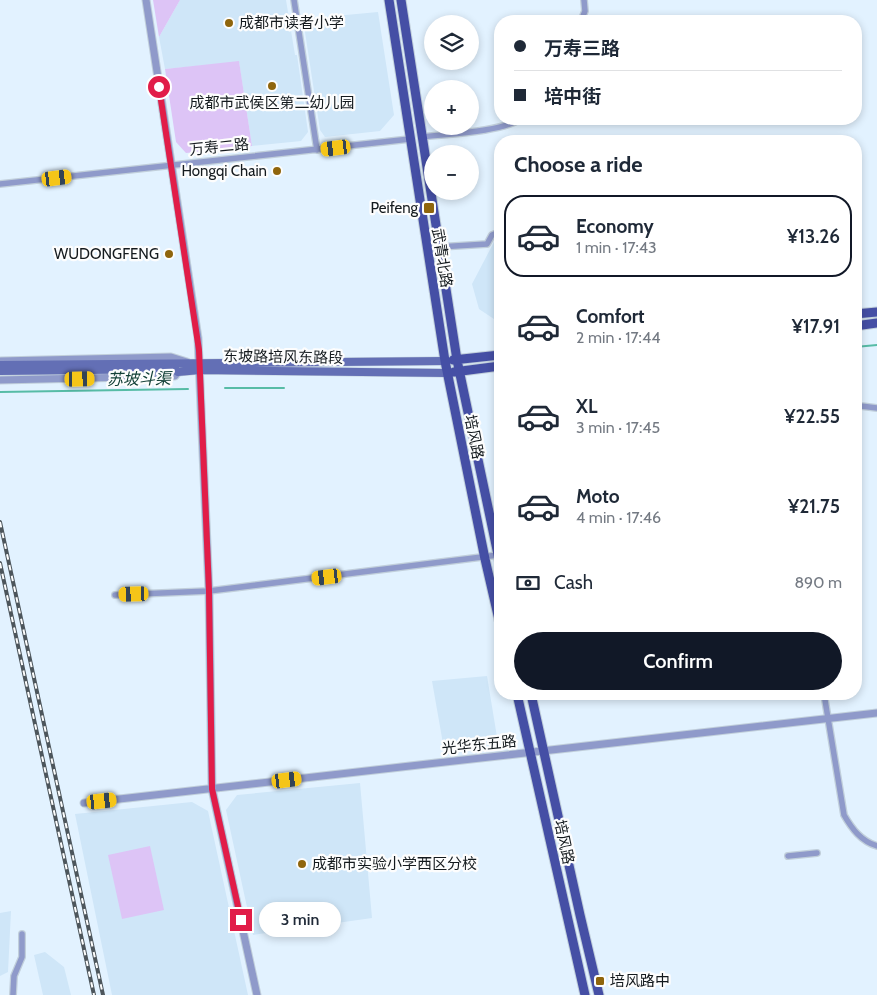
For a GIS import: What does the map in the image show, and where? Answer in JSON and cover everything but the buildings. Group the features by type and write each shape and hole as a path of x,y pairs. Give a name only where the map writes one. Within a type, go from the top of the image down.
{"main road":[{"name":"武青北路","path":"389,0 447,373"},
{"name":"武青北路","path":"401,0 459,371"},
{"path":"862,313 877,312"},
{"path":"862,325 877,323"},
{"path":"445,361 494,356"},
{"name":"东坡路培风东路段","path":"0,371 173,369 178,372 200,366 445,361"},
{"name":"东坡路培风东路段","path":"0,365 187,362 200,366 447,373"},
{"path":"447,373 494,367"},
{"name":"培风路","path":"459,371 494,536"},
{"name":"培风路","path":"447,373 494,599"},
{"name":"培风路","path":"517,700 585,995"},
{"name":"培风路","path":"532,700 599,995"}],"street":[{"path":"146,0 198,338 209,591 212,789 257,995"},
{"path":"294,0 317,150"},
{"path":"583,15 584,0"},
{"path":"422,137 506,125"},
{"name":"万寿二路","path":"0,184 410,139"},
{"path":"439,247 487,244 494,234"},
{"path":"0,361 171,357 187,362"},
{"path":"0,380 174,376 178,372"},
{"path":"862,406 877,408"},
{"path":"115,595 209,591 484,557 494,559"},
{"path":"825,700 844,815 859,836 877,846"},
{"name":"光华东五路","path":"84,803 877,713"},
{"path":"788,856 817,853"},
{"path":"13,995 14,976 22,957 22,934"}],"shaded area":[{"path":"153,0 180,0 159,37"},
{"name":"成都市读者小学","path":"180,0 286,0 295,55 297,55 308,132 301,141 252,146 239,62 165,69 159,37"},
{"path":"378,12 394,115 380,131 325,137 320,130 303,19"},
{"path":"239,61 252,146 186,153 176,142 165,69"},
{"path":"494,242 494,319 479,309 472,284"},
{"path":"487,676 497,737 491,747 445,755 432,681"},
{"name":"成都市实验小学西区分校","path":"360,783 372,918 253,935 226,810 237,795"},
{"path":"192,802 208,811 248,995 112,995 75,814"},
{"path":"150,846 164,910 122,919 108,855"},
{"path":"11,911 8,972 0,976 0,913"},
{"path":"45,952 64,967 71,995 43,995 34,955"}],"waterway":[{"name":"苏坡斗渠","path":"862,346 877,345"},
{"name":"苏坡斗渠","path":"225,388 284,388"},
{"name":"苏坡斗渠","path":"0,392 188,389"}],"railway":[{"path":"0,522 103,995"},
{"path":"0,563 94,995"}],"place":[{"name":"成都市读者小学","path":"229,23"},
{"name":"成都市武侯区第二幼儿园","path":"272,86"},
{"name":"Hongqi Chain","path":"277,171"},
{"name":"Peifeng","path":"429,208"},
{"name":"WUDONGFENG","path":"169,254"},
{"name":"成都市实验小学西区分校","path":"302,864"},
{"name":"培风路中","path":"600,981"}],"route":[{"path":"159,87 199,350 209,591 212,789 241,920"}]}
